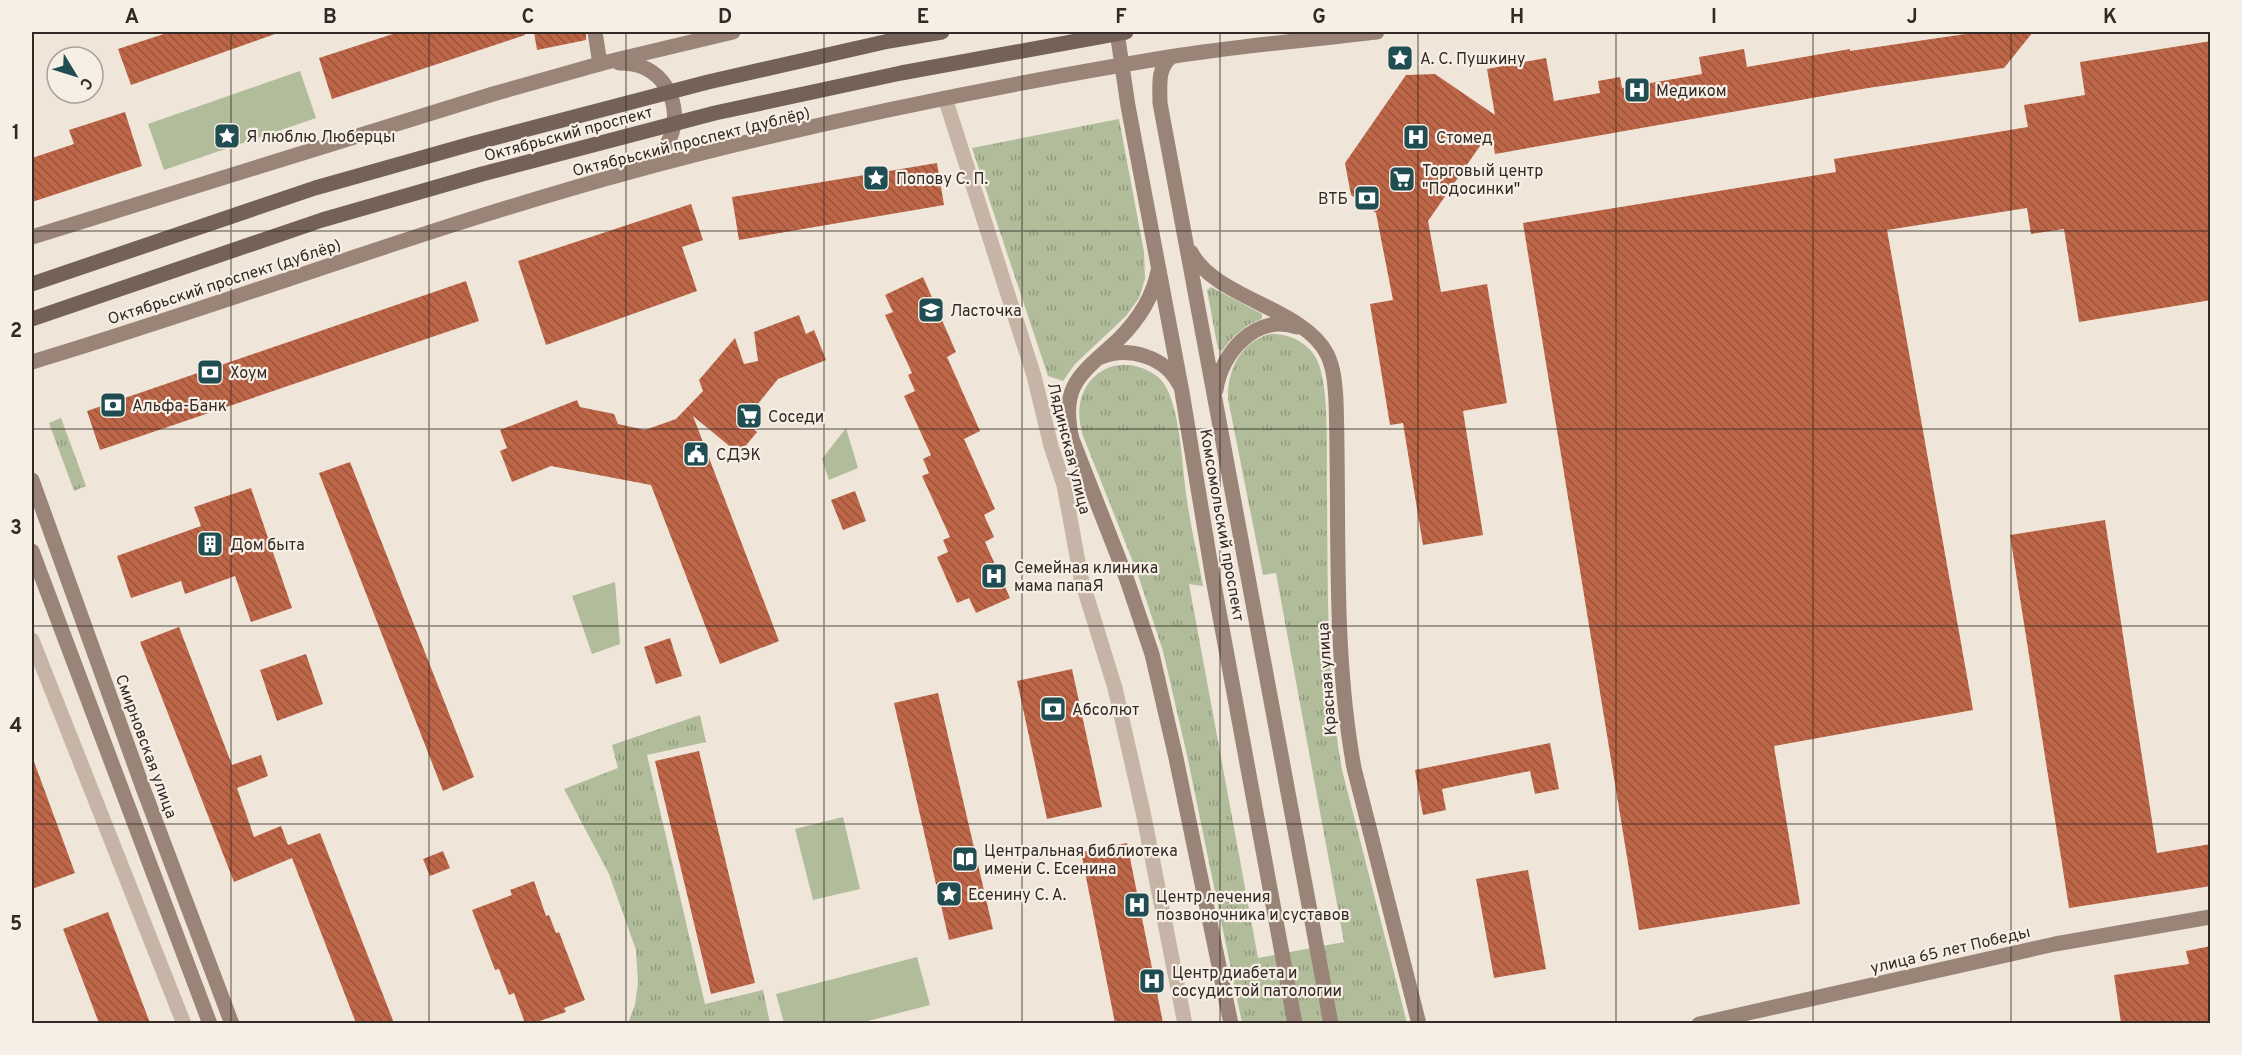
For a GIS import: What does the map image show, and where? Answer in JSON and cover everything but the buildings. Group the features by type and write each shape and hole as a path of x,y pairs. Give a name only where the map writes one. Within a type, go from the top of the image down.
{"main road":[{"path":"595,32 602,63"},
{"path":"32,237 493,94 602,63 733,32"},
{"name":"Октябрьский проспект","path":"32,284 315,188 471,144 708,82 889,41 942,32"},
{"name":"Комсомольский проспект","path":"1118,32 1121,67 1182,392 1213,579 1295,1023"},
{"name":"Октябрьский проспект","path":"32,319 322,220 504,168 715,113 901,73 1126,32"},
{"name":"Октябрьский проспект (дублёр)","path":"32,362 482,216 630,172 778,135 945,98 1171,57 1377,32"},
{"name":"Комсомольский проспект","path":"1171,57 1164,63 1160,72 1160,103 1331,1023"},
{"path":"602,63 634,64 647,69 663,82 673,100 675,114 668,141 660,152 630,172"},
{"name":"Красная улица","path":"1186,240 1193,256 1209,274 1308,333 1322,346 1332,365 1336,400 1340,647 1347,727 1354,768 1419,1023"},
{"name":"Лядинская улица","path":"1157,258 1156,281 1141,313 1120,338 1079,376 1068,410 1068,423 1072,439 1137,606 1152,654 1231,1023"},
{"path":"1216,403 1217,383 1225,363 1231,352 1249,334 1259,329 1278,325 1292,326 1308,333"},
{"path":"1095,360 1115,353 1126,352 1141,355 1167,369 1176,379 1182,392"},
{"name":"Смирновская улица","path":"32,480 143,788 232,1023"},
{"path":"32,551 210,1023"},
{"name":"улица 65 лет Победы","path":"1699,1023 2055,944 2211,917"}],"street":[{"name":"Лядинская улица","path":"945,98 1034,376 1051,446 1064,485 1078,568 1116,688 1185,1023"},
{"path":"32,640 183,1023"}],"green space":[{"path":"300,71 316,118 164,170 148,124"},
{"path":"1119,119 1144,252 1145,279 1139,298 1126,316 1075,364 1063,381 1048,376 972,148"},
{"path":"1211,287 1262,314 1262,319 1239,332 1222,351 1218,349 1207,290"},
{"path":"1270,334 1291,337 1310,349 1318,362 1322,375 1327,426 1330,667 1337,736 1342,770 1407,1023 1242,1023 1187,755 1163,651 1137,572 1081,428 1079,408 1083,393 1094,377 1102,371 1121,365 1132,365 1153,373 1162,380 1166,387 1178,427 1189,511 1203,586 1189,584 1258,958 1344,942 1276,573 1263,575 1228,399 1230,378 1237,359 1251,344"},
{"path":"61,418 86,486 74,491 49,423"},
{"path":"846,428 858,468 829,480 822,459"},
{"path":"615,582 620,644 592,654 572,596"},
{"path":"700,715 706,742 647,755 705,1004 763,990 770,1023 628,1023 635,1005 638,983 636,950 609,874 564,789 618,768 612,745"},
{"path":"843,817 860,889 813,900 795,829"},
{"path":"917,957 930,1005 860,1023 784,1023 776,994"}],"place":[{"name":"А. С. Пушкину","path":"1400,58"},
{"name":"Медиком","path":"1637,90"},
{"name":"Я люблю Люберцы","path":"227,136"},
{"name":"Стомед","path":"1416,137"},
{"name":"Попову С. П.","path":"876,178"},
{"name":"Торговый центр \"Подосинки\"","path":"1402,179"},
{"name":"ВТБ","path":"1367,198"},
{"name":"Ласточка","path":"931,310"},
{"name":"Хоум","path":"210,372"},
{"name":"Альфа-Банк","path":"113,405"},
{"name":"Соседи","path":"749,416"},
{"name":"СДЭК","path":"696,454"},
{"name":"Дом быта","path":"210,544"},
{"name":"Семейная клиника мама папаЯ","path":"994,576"},
{"name":"Абсолют","path":"1053,709"},
{"name":"Центральная библиотека имени С. Есенина","path":"965,859"},
{"name":"Есенину С. А.","path":"949,894"},
{"name":"Центр лечения позвоночника и суставов","path":"1137,905"},
{"name":"Центр диабета и сосудистой патологии","path":"1152,981"}]}
